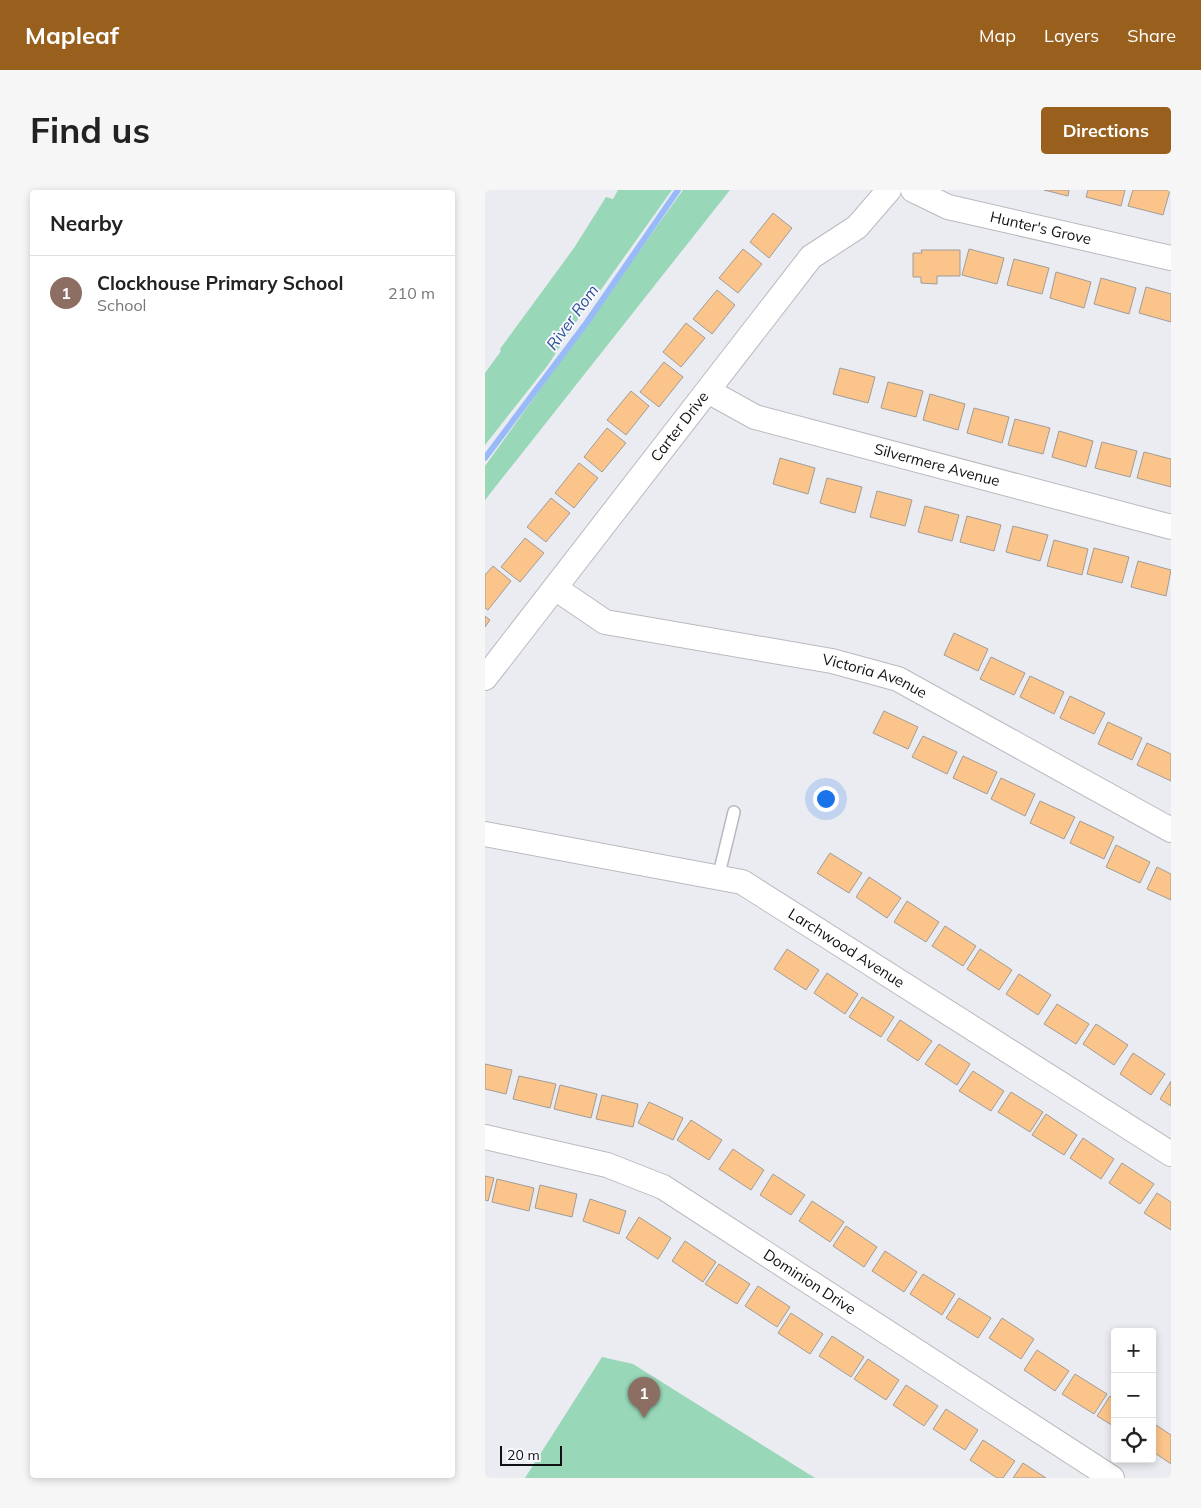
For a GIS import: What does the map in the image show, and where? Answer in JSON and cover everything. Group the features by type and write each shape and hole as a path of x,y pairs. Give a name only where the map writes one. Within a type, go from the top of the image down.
{"street":[{"name":"Carter Drive","path":"485,678 811,257 857,228 889,190"},
{"name":"Hunter's Grove","path":"913,190 948,207 1171,258"},
{"name":"Silvermere Avenue","path":"708,391 755,417 1171,527"},
{"name":"Victoria Avenue","path":"555,588 605,622 833,661 899,679 1171,830"},
{"name":"Larchwood Avenue","path":"485,834 742,882 1171,1154"},
{"name":"Dominion Drive","path":"485,1137 607,1165 663,1186 1112,1478"}],"lane":[{"path":"719,878 733,812"}],"green space":[{"path":"618,190 672,190 600,291 581,313 579,308 576,310 578,319 548,365 485,445 485,373 501,351 500,349 574,248 606,197 613,199"},
{"path":"683,190 730,190 485,500 485,466"},
{"path":"602,1357 633,1364 815,1478 525,1478"}],"building":[{"path":"1044,190 1069,190 1068,196"},
{"path":"1088,190 1125,190 1121,206 1086,197"},
{"path":"1133,190 1170,190 1163,215 1128,206"},
{"path":"773,213 792,228 769,258 750,242"},
{"path":"743,249 762,264 738,293 719,278"},
{"path":"969,249 1004,258 997,284 962,275"},
{"path":"921,250 960,250 960,276 937,276 937,284 921,283 921,277 913,277 913,253 922,253"},
{"path":"1014,259 1049,268 1042,294 1007,285"},
{"path":"1056,272 1091,282 1084,308 1050,298"},
{"path":"1101,278 1136,288 1129,314 1094,304"},
{"path":"1146,287 1171,294 1171,322 1139,313"},
{"path":"717,290 735,305 712,334 693,319"},
{"path":"686,323 705,338 681,367 663,352"},
{"path":"664,362 683,377 659,407 640,392"},
{"path":"840,368 875,377 868,403 833,394"},
{"path":"888,382 923,391 916,417 881,408"},
{"path":"631,391 649,406 626,435 607,420"},
{"path":"930,394 965,404 958,430 923,420"},
{"path":"974,408 1009,417 1002,443 967,433"},
{"path":"1015,419 1050,428 1043,454 1008,445"},
{"path":"607,428 626,443 602,472 584,457"},
{"path":"1059,431 1093,441 1086,467 1052,457"},
{"path":"1102,442 1137,451 1130,477 1095,468"},
{"path":"1144,452 1171,459 1171,487 1137,478"},
{"path":"780,458 815,468 808,494 773,484"},
{"path":"579,463 598,478 574,508 555,493"},
{"path":"827,478 862,487 855,513 820,503"},
{"path":"877,491 912,500 905,526 870,517"},
{"path":"551,498 570,513 546,542 527,527"},
{"path":"925,506 959,515 952,541 918,532"},
{"path":"967,516 1001,525 994,551 960,542"},
{"path":"1013,526 1048,535 1040,561 1006,552"},
{"path":"525,538 544,553 520,582 501,567"},
{"path":"1054,540 1088,549 1082,575 1047,566"},
{"path":"1094,548 1129,557 1122,583 1087,574"},
{"path":"1138,561 1171,570 1166,596 1131,587"},
{"path":"493,566 511,581 488,610 485,608 485,575"},
{"path":"485,616 490,620 485,627"},
{"path":"954,633 988,649 978,671 944,655"},
{"path":"991,657 1025,673 1014,695 980,679"},
{"path":"1030,676 1064,692 1054,714 1020,697"},
{"path":"1070,696 1105,713 1094,734 1060,718"},
{"path":"884,711 918,727 908,749 873,733"},
{"path":"1108,722 1142,738 1132,760 1098,744"},
{"path":"923,736 957,752 947,774 912,757"},
{"path":"1147,743 1171,754 1171,781 1137,765"},
{"path":"963,756 997,772 987,794 953,778"},
{"path":"1001,778 1035,794 1025,816 991,799"},
{"path":"1040,801 1075,817 1064,839 1030,823"},
{"path":"1080,821 1114,837 1104,859 1070,843"},
{"path":"1116,845 1150,862 1140,883 1106,867"},
{"path":"830,853 862,873 849,893 817,873"},
{"path":"1157,867 1171,874 1171,900 1147,889"},
{"path":"869,877 901,898 887,918 856,897"},
{"path":"907,901 939,922 926,942 894,922"},
{"path":"945,926 976,946 963,966 932,946"},
{"path":"787,949 819,970 806,990 774,969"},
{"path":"980,949 1012,970 999,990 967,969"},
{"path":"827,973 858,994 845,1014 814,993"},
{"path":"1019,974 1051,995 1038,1015 1006,994"},
{"path":"862,997 894,1017 881,1037 849,1017"},
{"path":"1057,1004 1089,1024 1076,1044 1044,1024"},
{"path":"900,1020 932,1041 918,1061 887,1040"},
{"path":"1096,1024 1128,1045 1114,1065 1083,1044"},
{"path":"939,1044 970,1064 957,1085 925,1064"},
{"path":"1133,1053 1165,1074 1151,1095 1120,1074"},
{"path":"485,1064 512,1070 506,1094 485,1089"},
{"path":"973,1071 1004,1091 991,1111 959,1091"},
{"path":"519,1076 556,1084 550,1108 513,1099"},
{"path":"1171,1081 1171,1106 1160,1099"},
{"path":"560,1085 597,1094 591,1118 554,1109"},
{"path":"1011,1092 1043,1112 1030,1132 998,1112"},
{"path":"602,1095 638,1104 633,1127 596,1119"},
{"path":"649,1102 683,1118 673,1140 638,1123"},
{"path":"1046,1114 1077,1135 1064,1155 1032,1135"},
{"path":"691,1120 722,1140 709,1160 677,1140"},
{"path":"1083,1138 1114,1159 1101,1179 1070,1158"},
{"path":"733,1149 764,1170 751,1190 719,1169"},
{"path":"1122,1163 1154,1184 1140,1204 1109,1183"},
{"path":"773,1174 805,1195 791,1215 760,1195"},
{"path":"485,1176 494,1178 488,1201 485,1200"},
{"path":"497,1179 534,1188 529,1211 492,1202"},
{"path":"540,1185 577,1194 572,1217 535,1208"},
{"path":"1157,1193 1171,1202 1171,1230 1144,1213"},
{"path":"590,1199 626,1211 619,1234 583,1221"},
{"path":"812,1201 844,1222 830,1242 799,1221"},
{"path":"639,1217 671,1238 658,1259 626,1238"},
{"path":"846,1226 877,1247 864,1267 833,1246"},
{"path":"685,1241 716,1262 703,1282 672,1261"},
{"path":"885,1251 917,1272 904,1292 872,1271"},
{"path":"719,1264 750,1284 737,1304 705,1284"},
{"path":"923,1274 955,1294 942,1315 910,1294"},
{"path":"758,1286 790,1307 777,1327 745,1306"},
{"path":"959,1298 991,1318 978,1338 946,1318"},
{"path":"791,1313 823,1334 810,1354 778,1333"},
{"path":"1002,1318 1034,1339 1021,1359 989,1338"},
{"path":"832,1336 864,1357 851,1377 819,1356"},
{"path":"1037,1350 1069,1371 1055,1391 1024,1370"},
{"path":"868,1359 899,1380 886,1400 854,1379"},
{"path":"1075,1374 1107,1394 1094,1414 1062,1394"},
{"path":"906,1385 938,1406 924,1426 893,1405"},
{"path":"1110,1396 1111,1397 1111,1425 1097,1416"},
{"path":"946,1409 978,1430 965,1450 933,1429"},
{"path":"1156,1425 1171,1435 1171,1464 1156,1454"},
{"path":"983,1440 1015,1461 1003,1478 997,1478 970,1460"},
{"path":"1023,1463 1046,1478 1013,1478"}],"waterway":[{"name":"River Rom","path":"485,458 587,322 678,190"}],"place":[{"name":"Clockhouse Primary School","path":"644,1418"}]}
